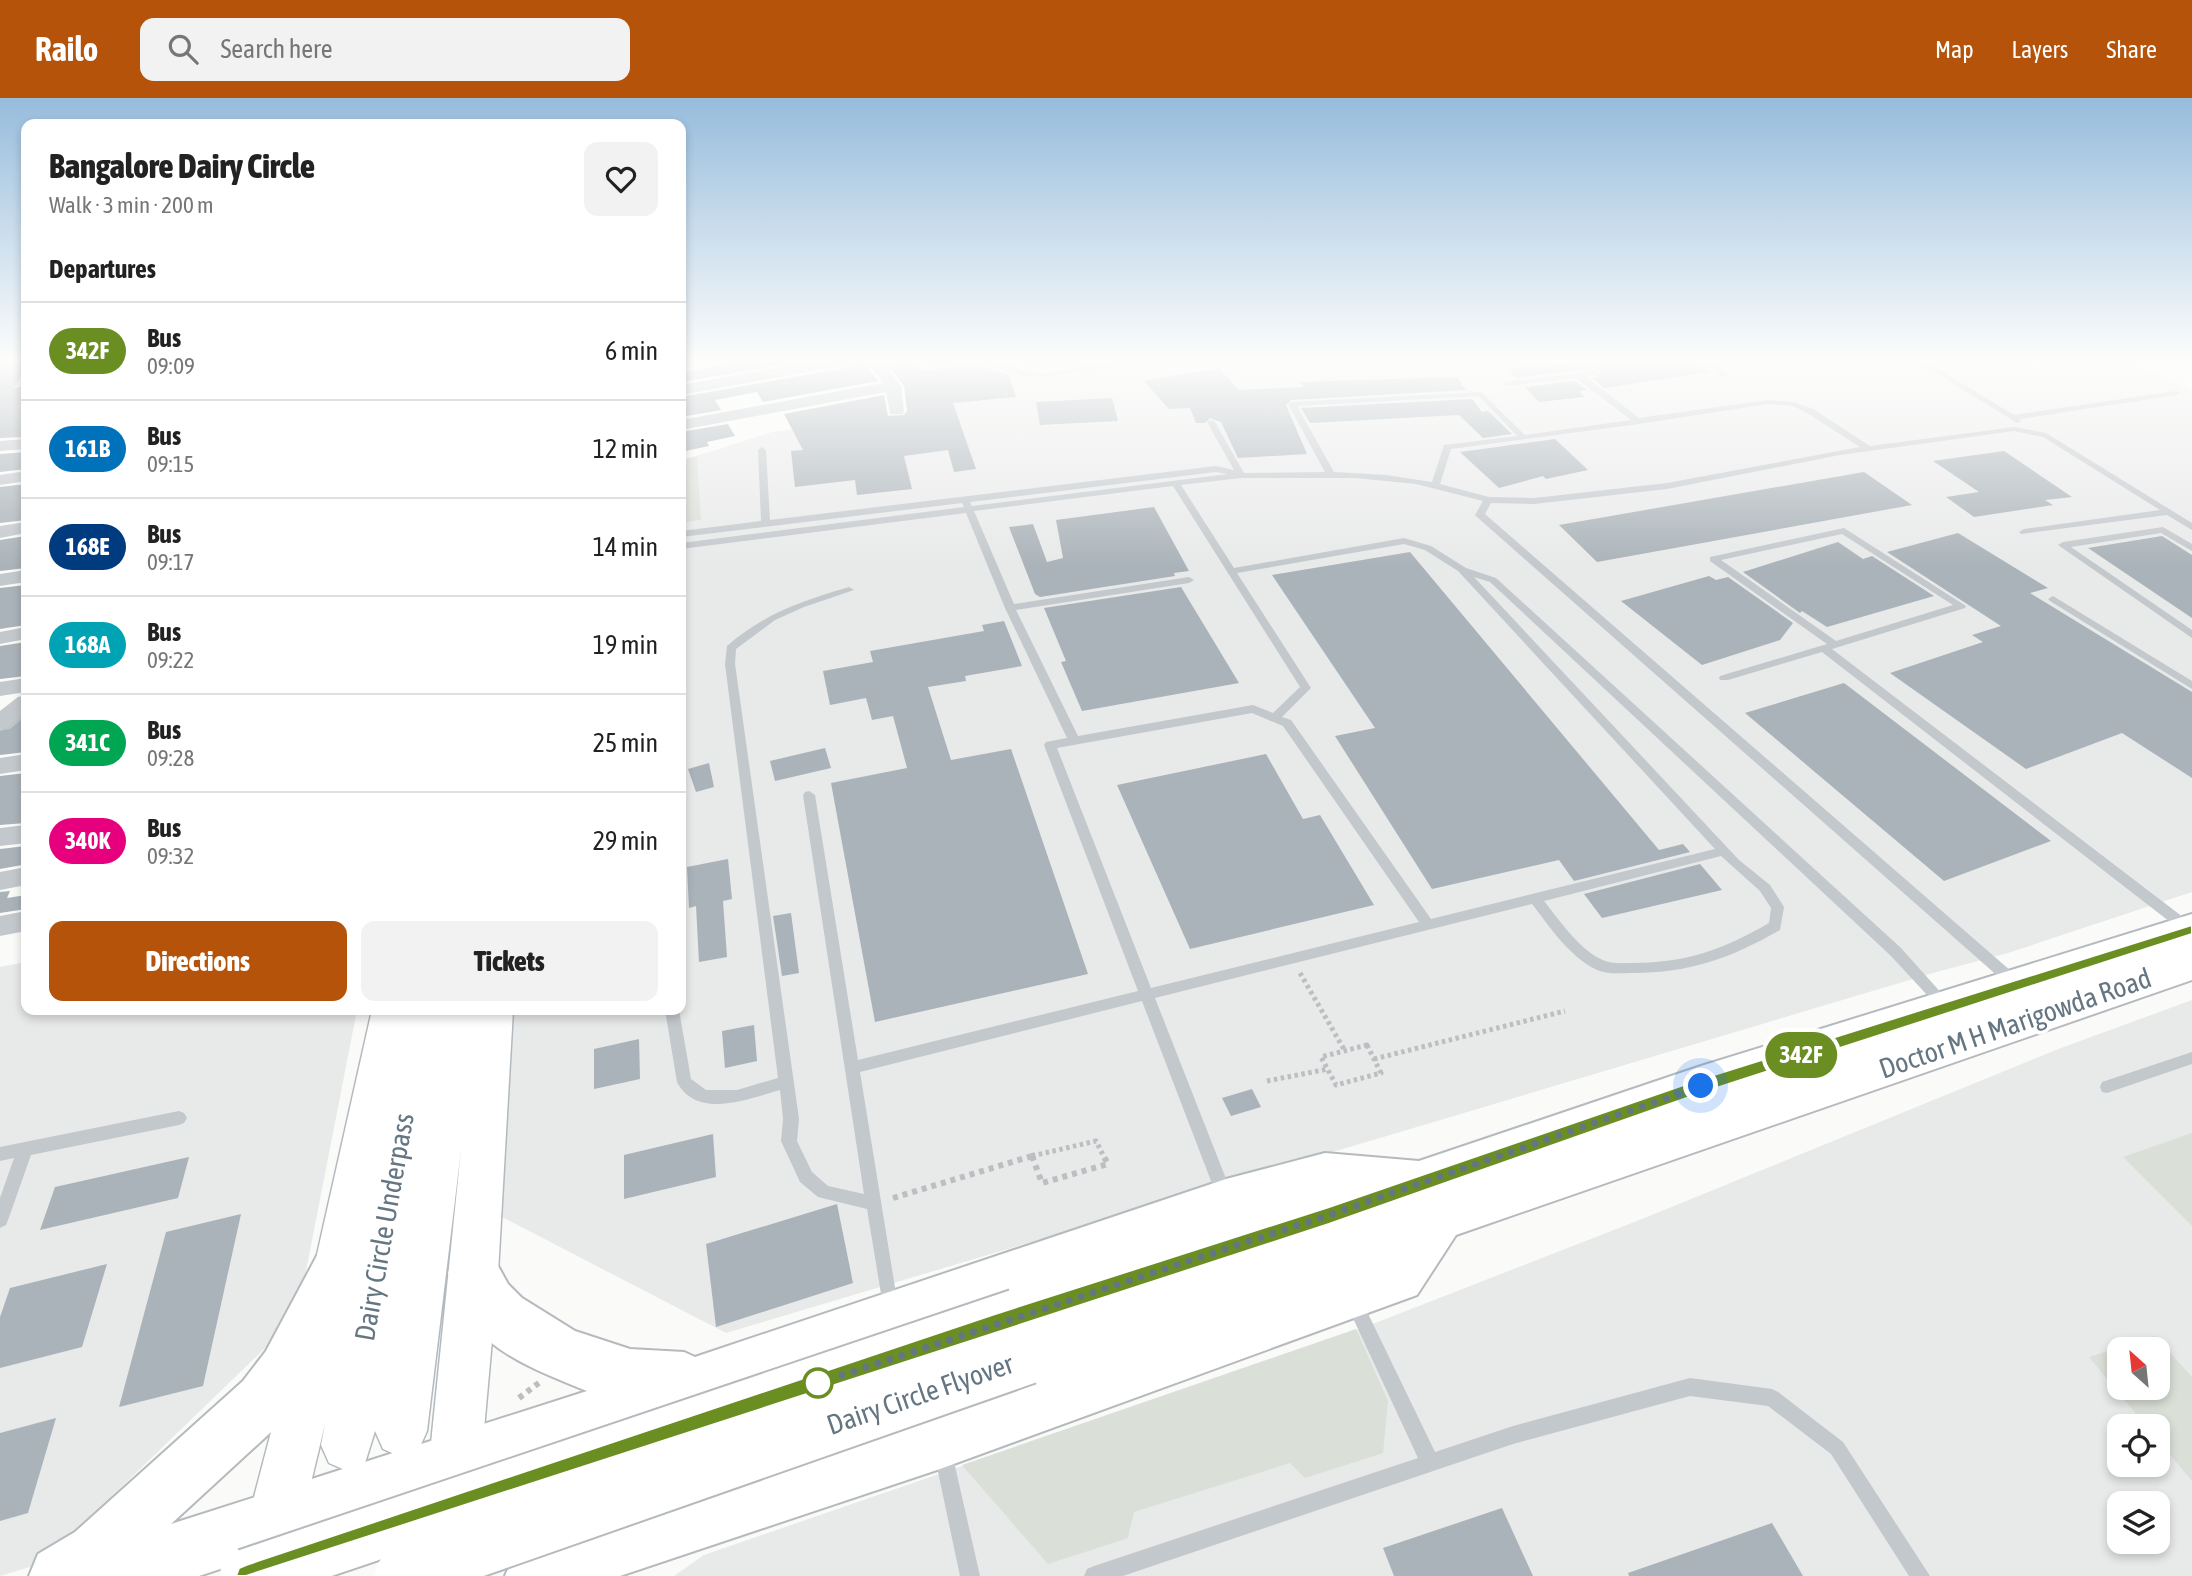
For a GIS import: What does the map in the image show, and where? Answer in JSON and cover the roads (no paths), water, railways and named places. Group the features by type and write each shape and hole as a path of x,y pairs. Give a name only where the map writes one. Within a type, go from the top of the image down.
{"main road":[{"name":"Doctor M H Marigowda Road","path":"1431,1200 1701,1086 2019,987 2192,941"},
{"name":"Doctor M H Marigowda Road","path":"1431,1200 2192,941"},
{"path":"263,1576 338,1268 391,1015"},
{"name":"Dairy Circle Underpass","path":"347,1445 420,1015"},
{"name":"Dairy Circle Underpass","path":"401,1431 457,1015"},
{"path":"444,1576 474,1273 493,1015"},
{"path":"106,1576 706,1381 1226,1202 1325,1175 1431,1200 1399,1277 1345,1251 940,1440 683,1523 536,1576"},
{"name":"Dairy Circle Flyover","path":"402,1576 1345,1251 1431,1200"},
{"name":"Dairy Circle Flyover","path":"247,1576 1018,1316 1345,1251"},
{"path":"60,1576 96,1553 262,1401 291,1360 338,1268"},
{"path":"474,1273 493,1307 511,1324 599,1370 631,1377 706,1381"},
{"path":"603,1576 683,1523"}],"street":[{"path":"0,446 21,446"},
{"path":"0,480 21,477"},
{"path":"0,533 21,529"},
{"path":"0,580 21,577"},
{"path":"0,638 21,635"},
{"path":"0,689 21,686"},
{"path":"0,722 21,706"},
{"path":"0,765 21,763"},
{"path":"0,837 21,835"},
{"path":"0,881 21,877"},
{"path":"0,926 21,922"}],"lane":[{"path":"1215,429 1241,475"},
{"path":"1306,429 1331,475"},
{"path":"1514,429 1523,438"},
{"path":"1435,486 1447,447 1588,429"},
{"path":"1837,429 1868,449"},
{"path":"686,544 1216,469 1241,475 1275,478 1371,476 1435,486 1488,500 1534,501 1667,486 1868,449 2014,429 2032,430 2046,435 2192,527"},
{"path":"762,450 766,523"},
{"path":"686,533 1241,475"},
{"path":"1175,483 1306,688 1274,718"},
{"path":"1488,500 1480,515 2019,987"},
{"path":"967,504 1010,608 1074,740"},
{"path":"2024,532 2168,512"},
{"path":"2192,548 2164,530 2063,545 2192,635"},
{"path":"1724,678 1830,647 1961,606 1844,531 1713,559 1830,647 2192,941"},
{"path":"1231,571 1404,541 1428,548 1461,569 1493,580 1896,951 1949,1009"},
{"path":"1461,569 1725,851 1765,888 1778,907 1775,926 1737,949 1690,964 1639,968 1604,967 1572,943 1534,898"},
{"path":"1010,608 1189,580"},
{"path":"849,590 796,605 746,633 731,648 730,664 786,1082 790,1119 789,1141 806,1177 824,1192 875,1204"},
{"path":"2053,599 2192,686"},
{"path":"1226,1202 1050,745 1253,709 1287,723 1427,923"},
{"path":"809,795 891,1317"},
{"path":"852,1068 1725,851"},
{"path":"672,1015 684,1083 704,1097 737,1096 786,1082"},
{"path":"2107,1087 2192,1058"},
{"path":"0,1154 179,1118"},
{"path":"0,1220 25,1149"},
{"path":"1345,1251 1431,1464"},
{"path":"1094,1576 1513,1435 1690,1387 1772,1398 1836,1448 1920,1576"},
{"path":"940,1440 970,1576"}],"waterway":[{"path":"0,734 21,717"}]}
